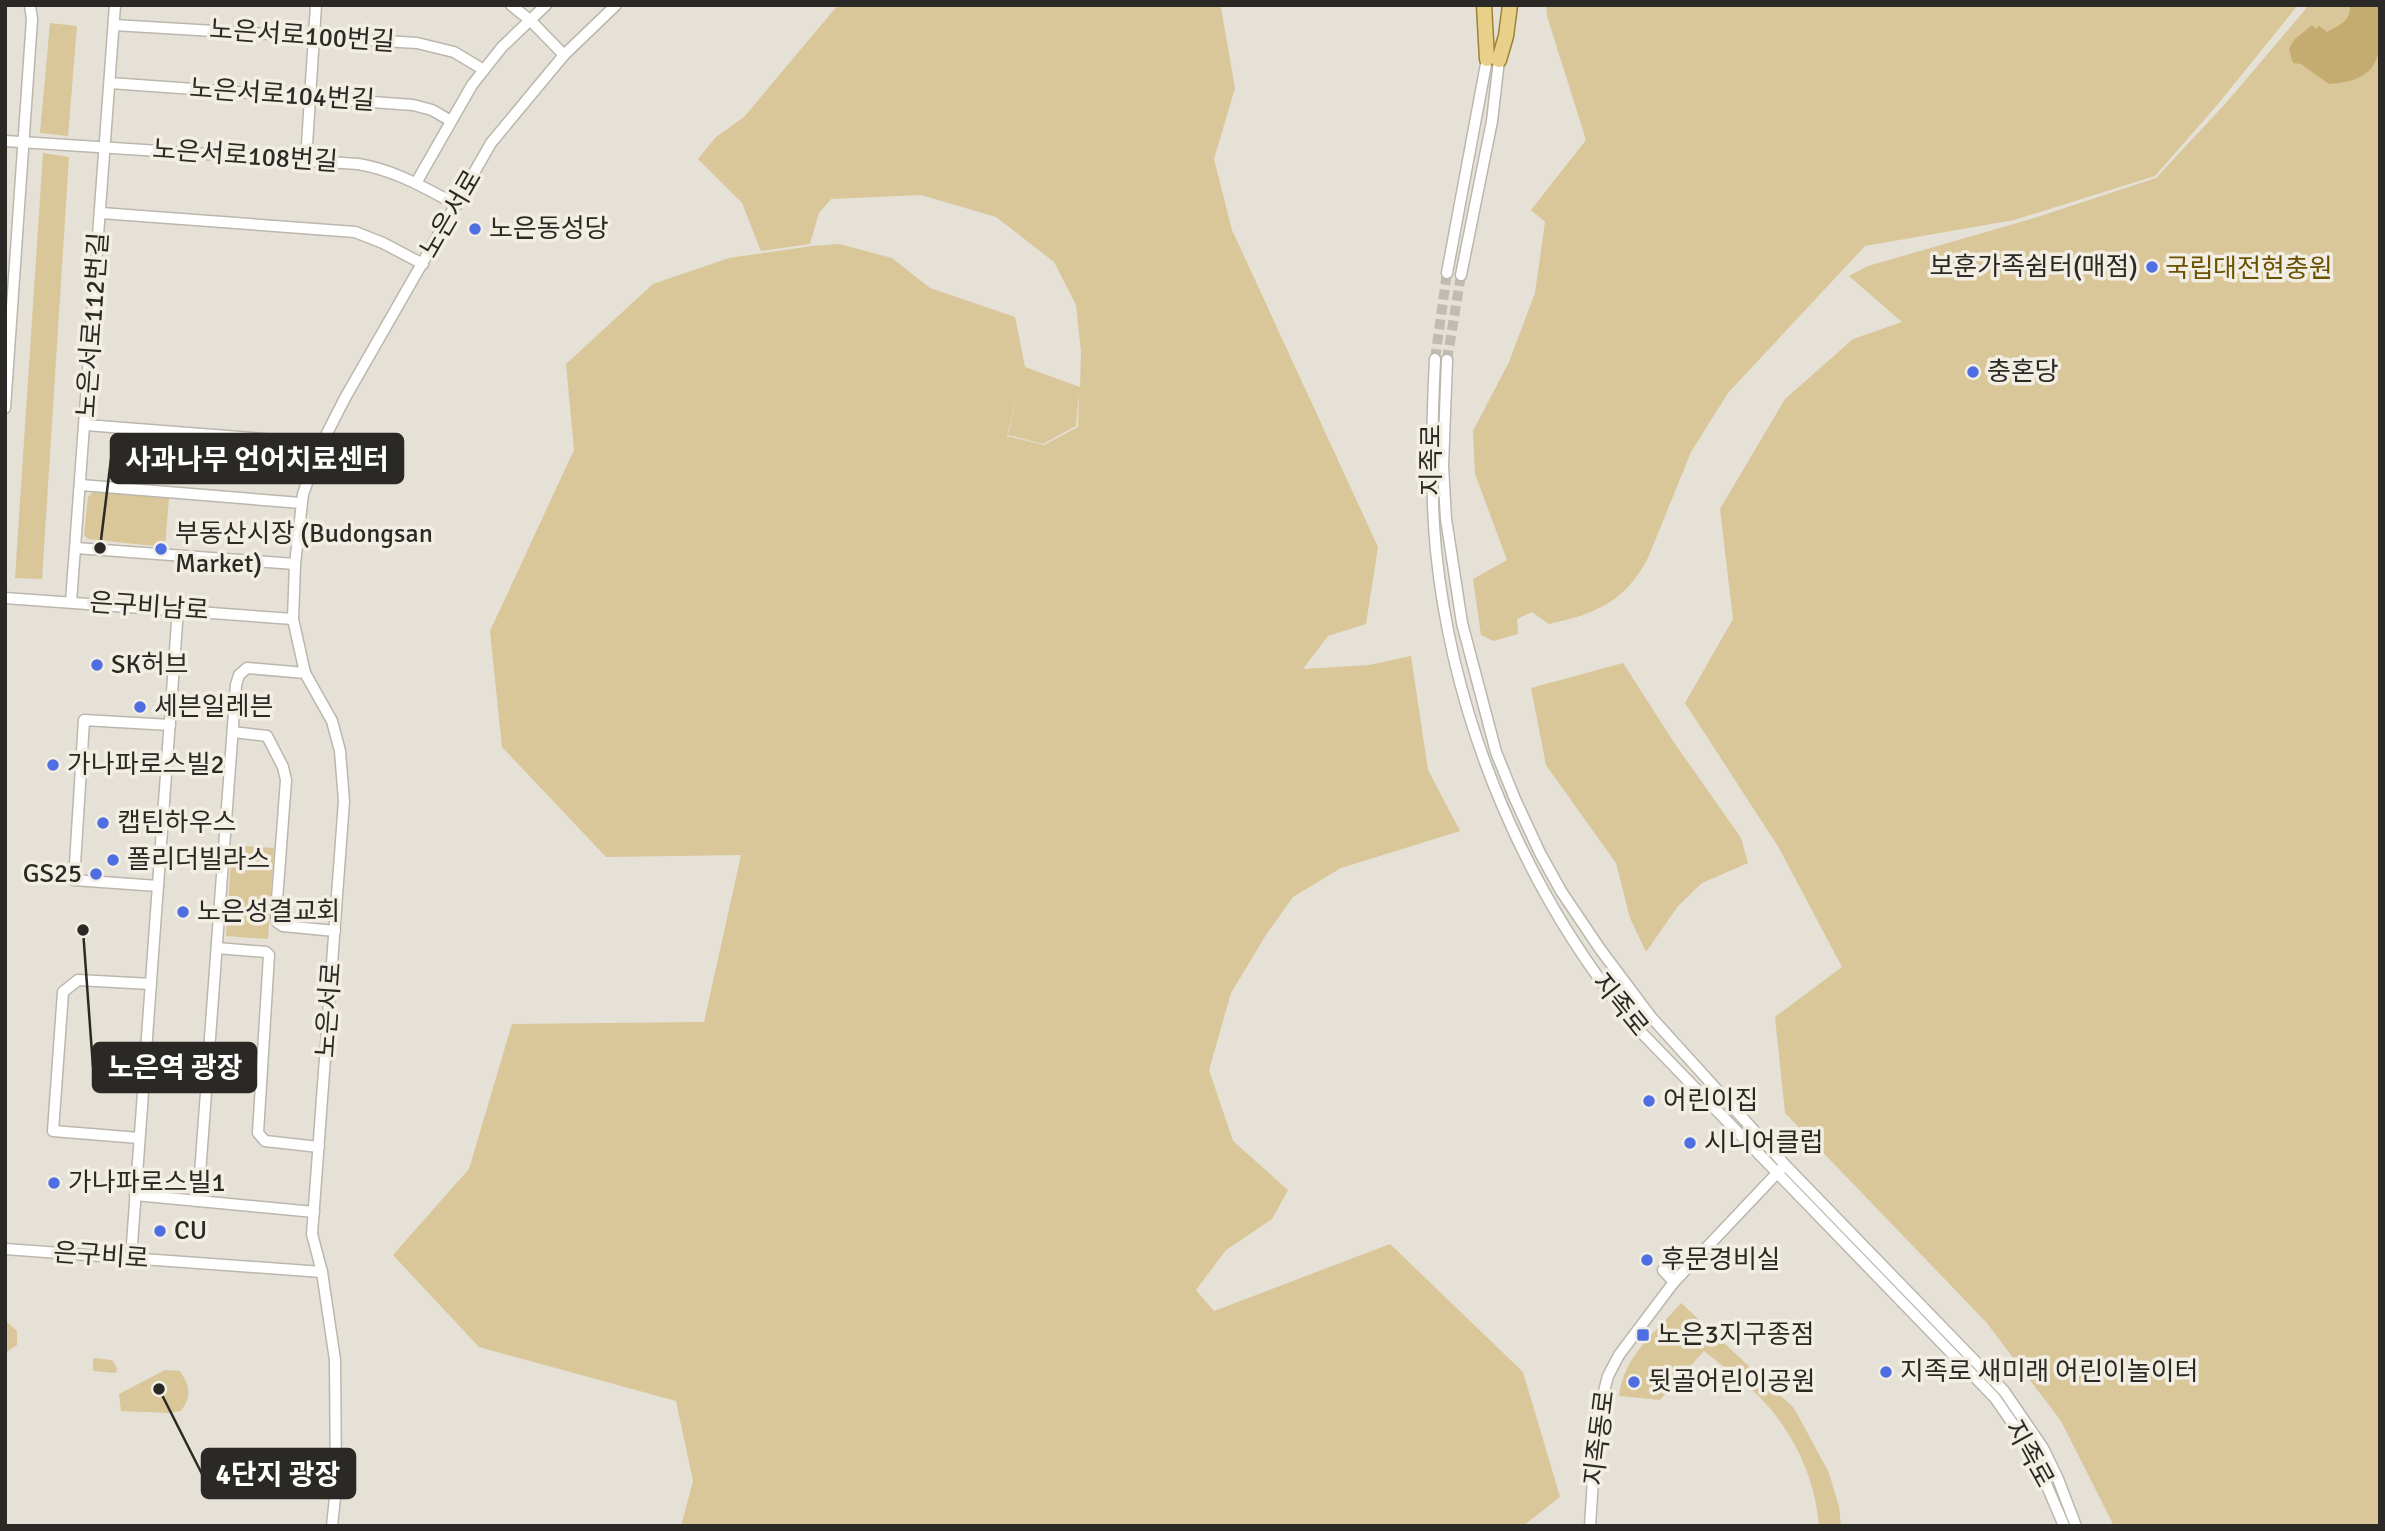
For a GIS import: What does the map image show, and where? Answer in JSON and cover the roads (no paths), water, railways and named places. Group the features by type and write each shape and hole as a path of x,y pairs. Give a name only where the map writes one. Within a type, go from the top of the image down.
{"main road":[{"path":"1483,5 1493,59"},
{"path":"1490,5 1493,59"},
{"path":"1493,59 1500,5"},
{"path":"1493,59 1506,36 1510,5"}],"street":[{"path":"5,408 32,19 30,5"},
{"path":"32,19 38,5"},
{"path":"101,213 115,5"},
{"path":"306,160 316,5"},
{"path":"511,5 564,55"},
{"path":"416,183 484,70 502,47 546,5"},
{"name":"노은서로","path":"332,1526 336,1488 335,1360 322,1272 312,1234 344,801 340,751 332,721 304,673 293,619 301,503 320,447 345,398 491,143 564,55 616,5"},
{"name":"노은서로100번길","path":"114,25 431,46 466,58 484,70"},
{"path":"1447,273 1493,59"},
{"path":"1461,275 1492,121 1493,59"},
{"name":"노은서로104번길","path":"110,83 413,105 432,110 451,121"},
{"name":"노은서로108번길","path":"5,141 306,160 379,168 416,183 457,205"},
{"name":"노은서로112번길","path":"71,602 101,213 355,232 423,264"},
{"name":"지족로","path":"1435,359 1431,465 1433,512 1440,588 1464,697 1501,805 1562,923 1606,991 1686,1081 1781,1169 2004,1391 2043,1447 2076,1526"},
{"name":"지족로","path":"1447,360 1443,466 1453,573 1472,666 1496,752 1514,799 1540,853 1561,891 1623,983 1651,1017 1781,1169 1995,1398 2033,1453 2064,1526"},
{"path":"86,425 302,442 320,447"},
{"path":"81,485 301,503"},
{"path":"76,548 295,564"},
{"name":"은구비남로","path":"5,598 293,619"},
{"path":"131,1258 178,609"},
{"path":"198,1200 236,685 239,675 247,668 304,673"},
{"path":"158,886 74,880 84,720 170,725"},
{"path":"233,732 267,736 283,767 286,779 277,922 283,926 335,931"},
{"path":"217,948 266,952 270,955 258,1133 265,1141 319,1147"},
{"path":"139,1138 53,1132 63,992 78,980 151,984"},
{"name":"지족동로","path":"1590,1526 1597,1418 1608,1376 1625,1347 1674,1282 1781,1169"},
{"path":"135,1195 314,1212"},
{"name":"은구비로","path":"5,1249 322,1272"},
{"path":"1663,1270 1674,1282"}],"tunnel":[{"path":"1435,359 1447,273"},
{"path":"1447,360 1461,275"}],"place":[{"name":"노은동성당","path":"475,229"},
{"name":"보훈가족쉼터(매점)","path":"2152,267"},
{"name":"충혼당","path":"1973,372"},
{"name":"사과나무 언어치료센터","path":"100,548"},
{"name":"부동산시장 (Budongsan Market)","path":"161,549"},
{"name":"SK허브","path":"97,665"},
{"name":"세븐일레븐","path":"140,707"},
{"name":"가나파로스빌2","path":"53,765"},
{"name":"캡틴하우스","path":"103,823"},
{"name":"폴리더빌라스","path":"113,860"},
{"name":"GS25","path":"96,874"},
{"name":"노은성결교회","path":"183,912"},
{"name":"노은역 광장","path":"83,930"},
{"name":"어린이집","path":"1649,1101"},
{"name":"시니어클럽","path":"1690,1143"},
{"name":"가나파로스빌1","path":"54,1183"},
{"name":"CU","path":"160,1231"},
{"name":"후문경비실","path":"1647,1260"},
{"name":"노은3지구종점","path":"1643,1335"},
{"name":"지족로 새미래 어린이놀이터","path":"1886,1372"},
{"name":"뒷골어린이공원","path":"1634,1382"},
{"name":"4단지 광장","path":"159,1389"}],"park label":[{"name":"국립대전현충원","path":"2249,269"}]}
